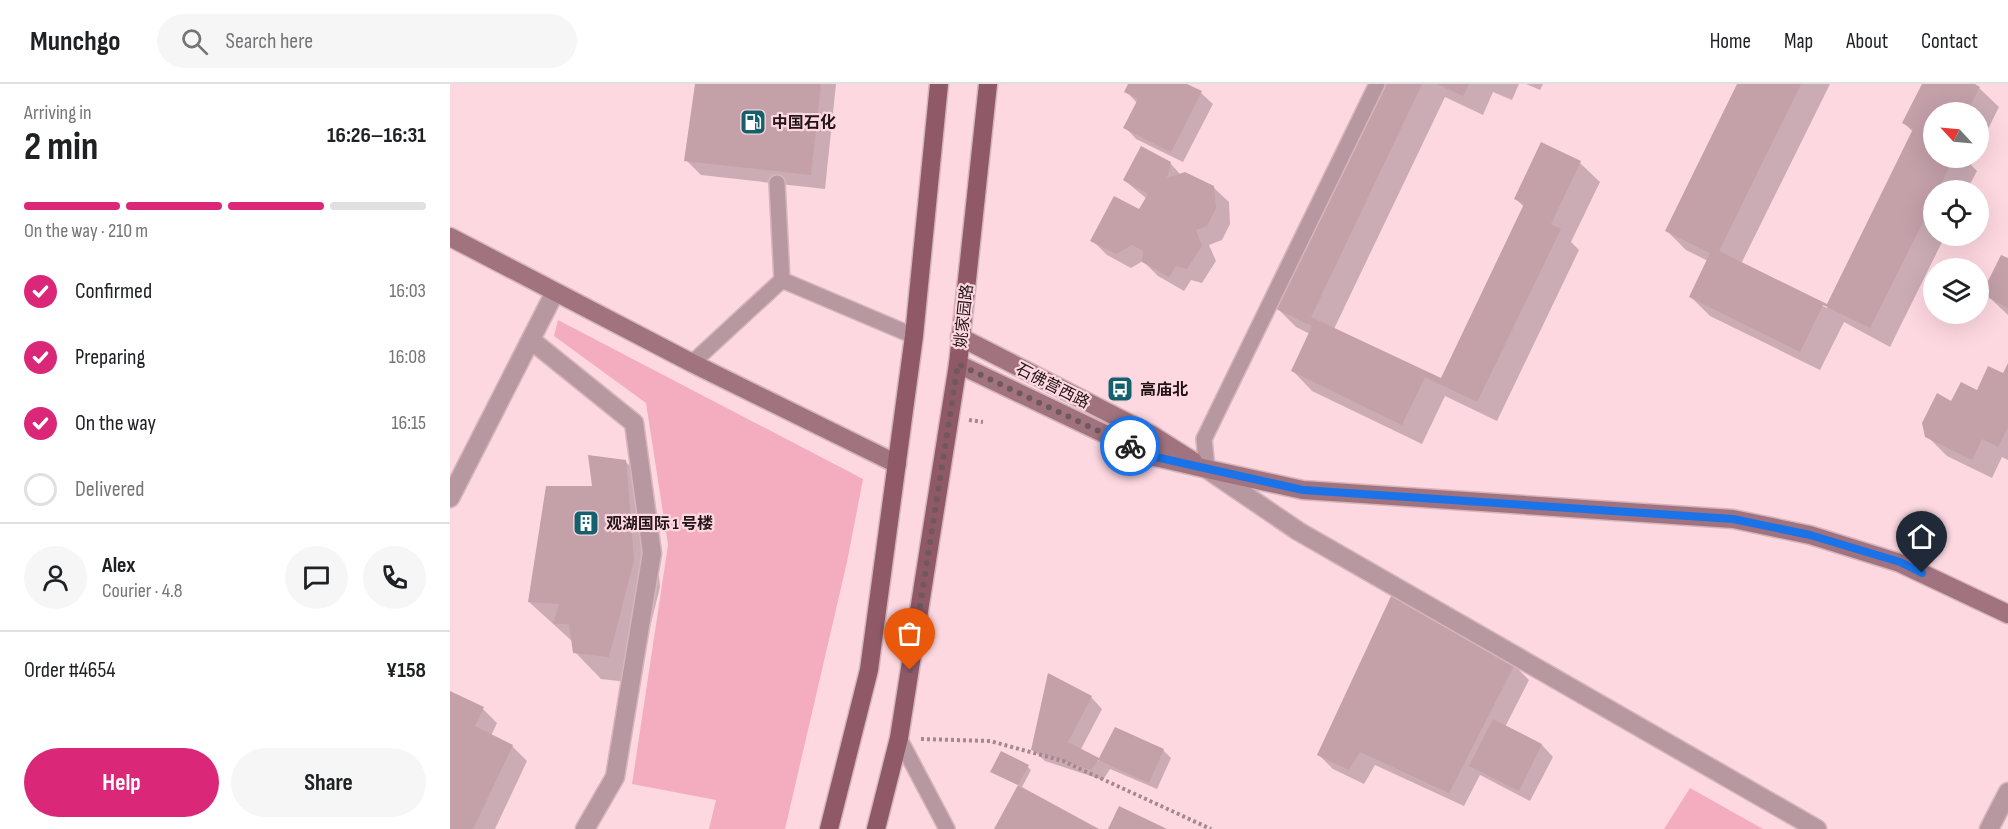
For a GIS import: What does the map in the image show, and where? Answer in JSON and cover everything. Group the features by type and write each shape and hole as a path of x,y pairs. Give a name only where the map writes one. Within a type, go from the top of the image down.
{"main road":[{"path":"829,829 869,670 914,336 939,84"},
{"name":"姚家园路","path":"876,829 900,738 958,364 988,84"}],"street":[{"path":"450,237 692,363 897,464"},
{"path":"450,498 555,292"},
{"name":"石佛营西路","path":"960,337 1152,435 1207,470"},
{"path":"531,340 634,423 652,553 615,777 585,829"},
{"name":"石佛营西路","path":"958,364 1151,456 1207,470 1303,490 1733,519 1810,535 1900,562 2008,614"},
{"path":"1207,470 1298,531 1817,829"},
{"path":"1989,829 2008,792"}],"lane":[{"path":"1207,470 1204,439 1377,84"},
{"path":"777,183 782,280"},
{"path":"782,280 914,336"},
{"path":"692,363 782,280"},
{"path":"900,738 947,829"}],"path":[{"path":"900,738 990,741 1063,761 1210,829"}],"shaded area":[{"path":"558,320 863,479 847,562 785,829 709,829 716,800 632,784 668,545 646,403 554,336"},
{"path":"1690,788 1763,829 1664,829"}],"building":[{"name":"中国石化","path":"695,84 821,84 811,175 684,161"},
{"path":"1128,84 1187,84 1202,91 1171,152 1123,128 1138,99 1124,92"},
{"path":"1383,84 1422,84 1311,317 1441,378 1524,204 1514,199 1541,142 1581,161 1551,224 1561,229 1477,402 1425,377 1402,425 1291,371 1312,326 1274,308"},
{"path":"1437,84 1469,84 1463,96"},
{"path":"1737,84 1801,84 1719,251 1827,304 1913,129 1902,123 1922,84 1975,84 1980,87 1972,102 1923,102 1923,168 1949,168 1943,180 1923,180 1923,222 1870,328 1823,305 1800,352 1689,297 1710,253 1665,231"},
{"path":"1141,146 1171,162 1167,178 1185,172 1214,186 1216,208 1207,226 1196,230 1202,246 1187,269 1176,266 1169,277 1142,262 1143,251 1132,245 1116,254 1090,241 1114,196 1139,209 1148,194 1123,180"},
{"path":"2001,255 2008,258 2008,308 1989,298 1989,279"},
{"path":"2008,363 2008,427 1998,447 1982,439 1972,460 1925,437 1922,423 1937,393 1951,401 1961,382 1977,390 1988,366 2003,373"},
{"name":"观湖国际 1 号楼","path":"588,455 626,460 634,560 609,657 573,653 569,624 553,624 559,604 528,602 546,486 592,486"},
{"path":"1393,592 1515,664 1449,793 1360,752 1349,770 1317,755"},
{"path":"1048,673 1092,696 1068,742 1099,758 1115,727 1164,749 1149,783 1098,760 1091,770 1031,750"},
{"path":"450,691 484,707 475,726 513,745 473,829 450,829"},
{"path":"1493,719 1542,744 1519,791 1469,766"},
{"path":"1001,751 1029,765 1018,785 990,772"},
{"path":"1018,785 1099,829 994,829"},
{"path":"1119,806 1167,829 1108,829"}],"way so far":[{"path":"910,670 958,364 1130,446"}],"place":[{"name":"中国石化","path":"753,122"},
{"name":"高庙北","path":"1120,389"},
{"name":"观湖国际 1 号楼","path":"586,523"}],"route":[{"path":"1130,446 1151,456 1303,490 1733,519 1810,535 1900,562 1922,573"}]}
